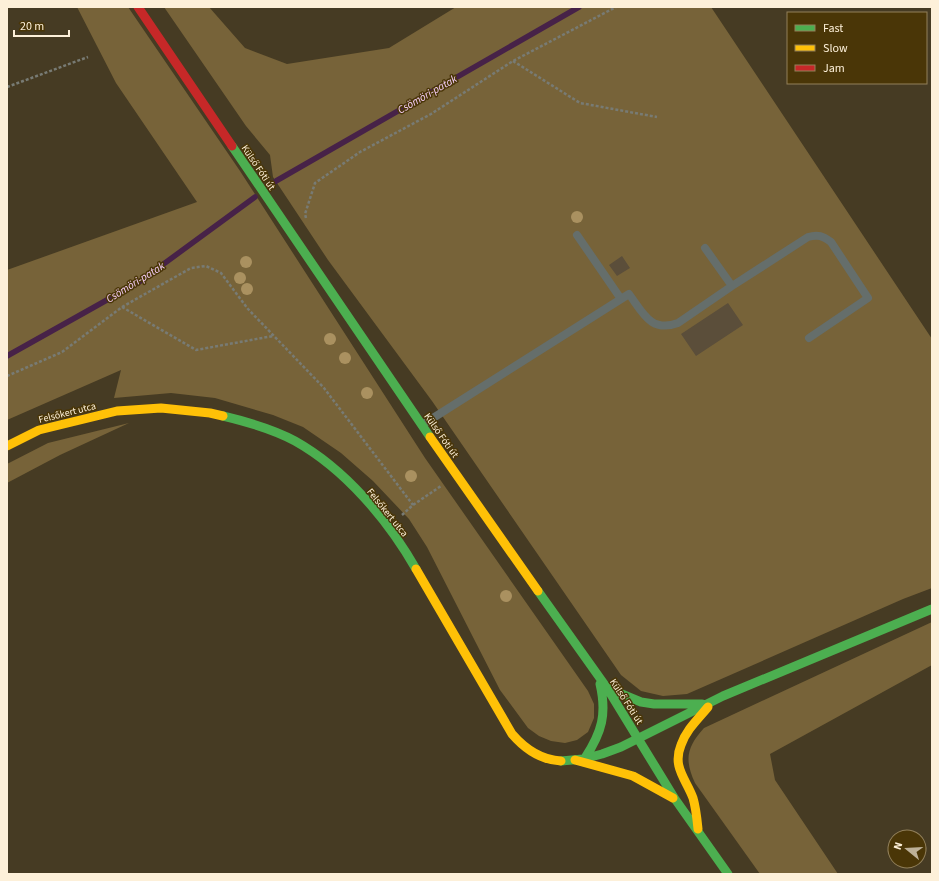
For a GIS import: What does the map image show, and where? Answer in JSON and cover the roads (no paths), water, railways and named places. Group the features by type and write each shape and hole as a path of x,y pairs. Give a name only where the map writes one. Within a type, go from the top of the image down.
{"main road":[{"name":"Külső Fóti út","path":"138,7 250,174 457,476 597,674 675,799 698,834 728,874"},
{"name":"Felsőkert utca","path":"7,446 39,430 117,411 161,408 210,413 253,423 295,441 331,465 372,506 406,552 512,734 524,746 538,755 556,760 574,760 604,753 638,738 716,699 932,609"},
{"path":"585,758 598,736 604,718 605,707 597,674"},
{"path":"606,688 641,702 654,704 705,704"},
{"path":"698,834 693,798 681,775 677,756 679,747 685,735 716,699"},
{"path":"574,760 633,776 675,799"}],"lane":[{"path":"577,235 621,299"},
{"path":"422,425 629,294 646,318 662,327 671,326 678,323 808,237 816,235 831,242 868,298 809,338"},
{"path":"706,248 732,286"}],"waterway":[{"name":"Csömöri-patak","path":"276,181 579,7"},
{"name":"Csömöri-patak","path":"7,356 139,282 255,197"}]}
